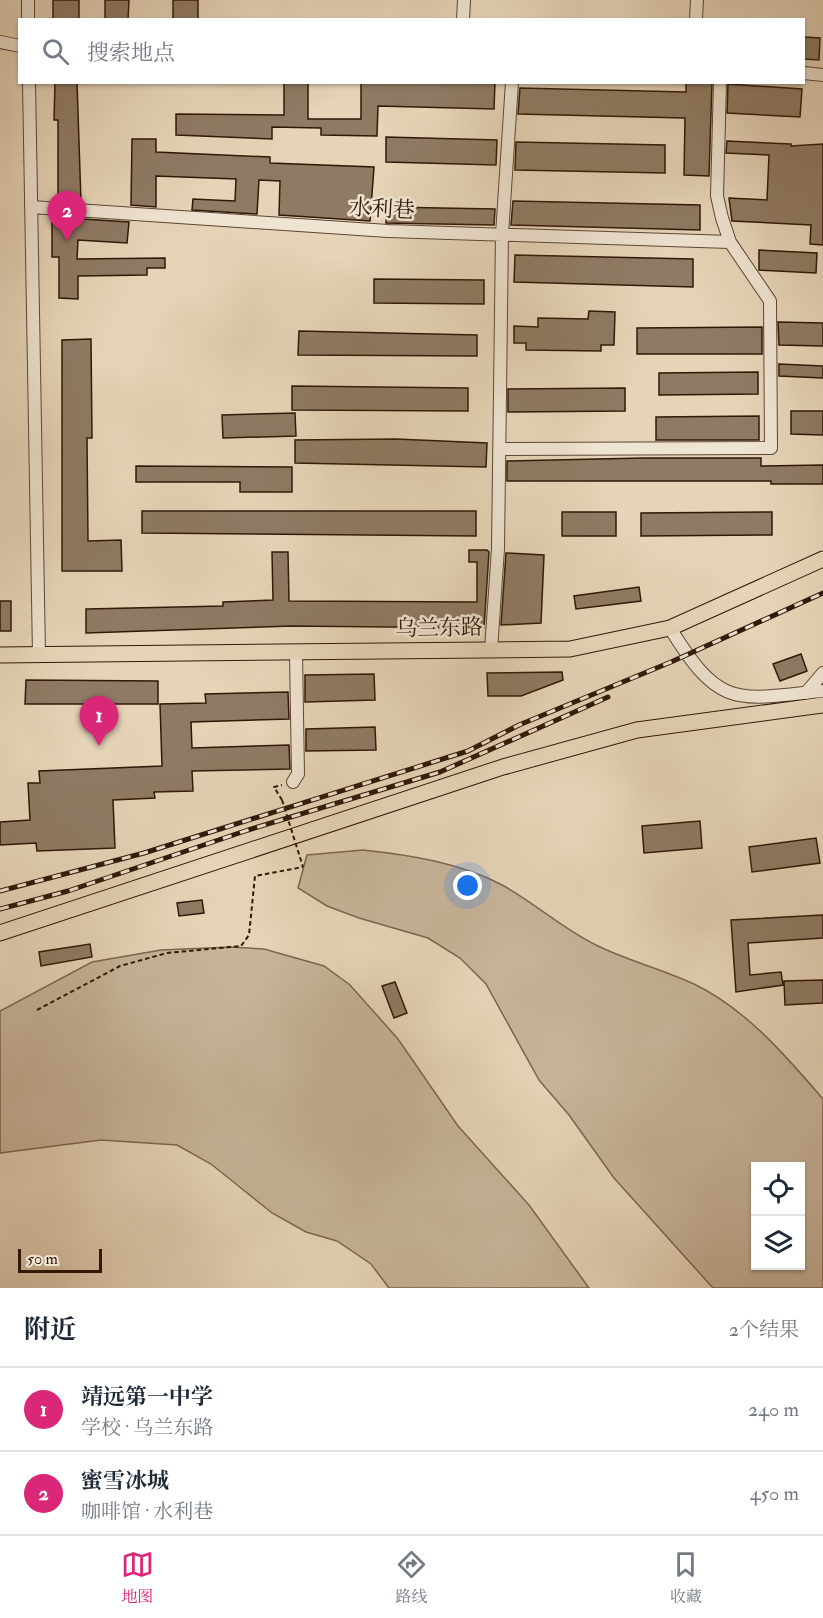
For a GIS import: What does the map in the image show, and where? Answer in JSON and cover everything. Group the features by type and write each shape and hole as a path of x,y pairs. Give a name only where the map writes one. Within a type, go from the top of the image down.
{"main road":[{"name":"乌兰东路","path":"0,655 570,649 670,628 823,559"},
{"path":"0,933 503,767 638,730 823,705"}],"street":[{"path":"28,0 28,18"},
{"path":"463,18 464,0"},
{"path":"696,18 697,0"},
{"path":"0,42 18,46"},
{"path":"805,73 823,75"},
{"path":"29,84 39,655"},
{"path":"491,650 498,549 502,235 512,84"},
{"path":"500,449 771,448 770,301 730,242 717,196 720,84"},
{"name":"水利巷","path":"31,207 388,231 730,242"},
{"path":"670,628 688,659 711,683 731,695 754,698 823,691"},
{"path":"293,782 298,774 296,653"},
{"path":"806,693 823,673"}],"path":[{"path":"37,1010 120,966 167,953 241,946 249,935 255,876 303,867 282,800 274,787 293,782"}],"shaded area":[{"path":"363,850 399,854 453,866 471,871 504,886 572,932 596,945 694,984 731,1006 780,1050 823,1099 823,1288 713,1288 614,1178 569,1115 539,1080 486,984 460,958 428,938 327,906 298,888 307,855"},
{"path":"231,947 264,949 324,966 350,985 398,1039 458,1126 529,1205 589,1288 389,1288 371,1264 337,1241 306,1232 272,1213 211,1164 177,1145 101,1140 0,1153 0,1011 92,962 161,950"}],"building":[{"path":"53,0 79,0 79,18 53,18"},
{"path":"105,0 129,0 128,18 105,18"},
{"path":"173,0 198,0 198,18 173,18"},
{"path":"805,37 820,38 819,60 805,59"},
{"path":"55,84 77,84 81,202 58,201 58,120 54,120"},
{"path":"284,84 308,84 308,119 361,119 361,84 495,84 494,109 378,106 377,136 321,135 321,128 272,127 272,139 176,135 176,114 284,115"},
{"path":"686,84 712,84 709,176 684,175 685,118 518,114 520,88 686,92"},
{"path":"728,84 802,89 800,117 727,113"},
{"path":"386,137 497,140 496,165 386,162"},
{"path":"132,139 156,139 156,152 270,157 270,163 374,167 370,221 279,215 280,181 259,180 257,214 192,210 193,199 235,201 236,179 156,176 156,207 131,205"},
{"path":"727,141 791,144 791,146 823,144 823,245 810,244 811,225 732,221 729,198 767,200 769,155 726,153"},
{"path":"516,142 665,145 665,173 515,170"},
{"path":"513,201 700,205 700,230 511,225"},
{"path":"387,207 495,209 494,225 386,223"},
{"path":"52,217 129,222 127,243 78,240 77,259 165,258 165,268 147,268 147,275 78,276 78,299 59,298 59,257 52,257"},
{"path":"759,250 817,253 816,273 759,270"},
{"path":"515,255 693,259 693,287 514,282"},
{"path":"374,279 484,280 484,304 374,303"},
{"path":"589,311 615,312 614,345 601,345 601,351 526,350 526,343 514,343 514,326 538,327 538,318 588,319"},
{"path":"778,322 823,323 823,346 779,345"},
{"path":"762,327 762,354 637,354 637,328"},
{"path":"299,331 477,335 477,356 298,355"},
{"path":"91,339 92,438 87,438 88,541 121,540 122,571 62,571 62,340"},
{"path":"779,364 823,366 823,378 779,376"},
{"path":"758,372 758,394 659,395 659,373"},
{"path":"292,386 468,388 468,411 292,410"},
{"path":"625,388 625,411 508,412 508,389"},
{"path":"791,411 823,411 823,435 791,434"},
{"path":"295,413 296,436 223,438 222,415"},
{"path":"759,416 759,440 656,440 656,417"},
{"path":"396,439 487,443 486,467 295,463 295,440"},
{"path":"761,458 761,466 823,465 823,484 771,484 771,481 507,481 507,461"},
{"path":"136,466 292,467 292,492 240,492 240,482 136,482"},
{"path":"142,511 476,511 476,536 142,533"},
{"path":"562,512 616,512 616,536 562,536"},
{"path":"772,512 772,535 641,536 641,513"},
{"path":"469,550 489,552 484,628 292,626 86,633 86,609 223,606 223,602 273,600 272,552 288,552 289,601 477,602 477,562 469,562"},
{"path":"506,553 544,555 541,623 501,625"},
{"path":"639,587 641,601 576,609 574,596"},
{"path":"0,601 11,601 11,631 0,631"},
{"path":"801,654 807,671 780,681 773,664"},
{"path":"562,672 563,680 521,696 488,696 487,673"},
{"path":"374,674 375,700 305,702 305,675"},
{"path":"26,680 158,681 158,704 25,704"},
{"path":"288,692 289,719 191,722 192,748 289,745 290,769 192,771 193,791 154,792 155,798 113,800 115,848 37,851 36,843 0,845 0,822 30,820 28,783 40,783 39,771 162,766 160,704 206,703 205,694"},
{"path":"375,727 376,750 306,751 306,729"},
{"path":"700,821 702,848 644,853 642,826"},
{"path":"816,838 820,863 752,872 749,847"},
{"path":"202,900 204,913 179,916 177,903"},
{"path":"823,915 823,938 748,943 750,975 781,972 783,985 736,992 731,920"},
{"path":"90,944 92,957 41,966 39,952"},
{"path":"823,980 823,1003 785,1005 784,981"},
{"path":"395,982 407,1013 394,1018 382,986"}],"railway":[{"path":"0,891 144,853 468,751 519,725 671,662 823,593"},
{"path":"0,909 68,891 248,830 440,772 608,697"}],"place":[{"name":"蜜雪冰城","path":"67,241"},
{"name":"靖远第一中学","path":"99,746"}]}
